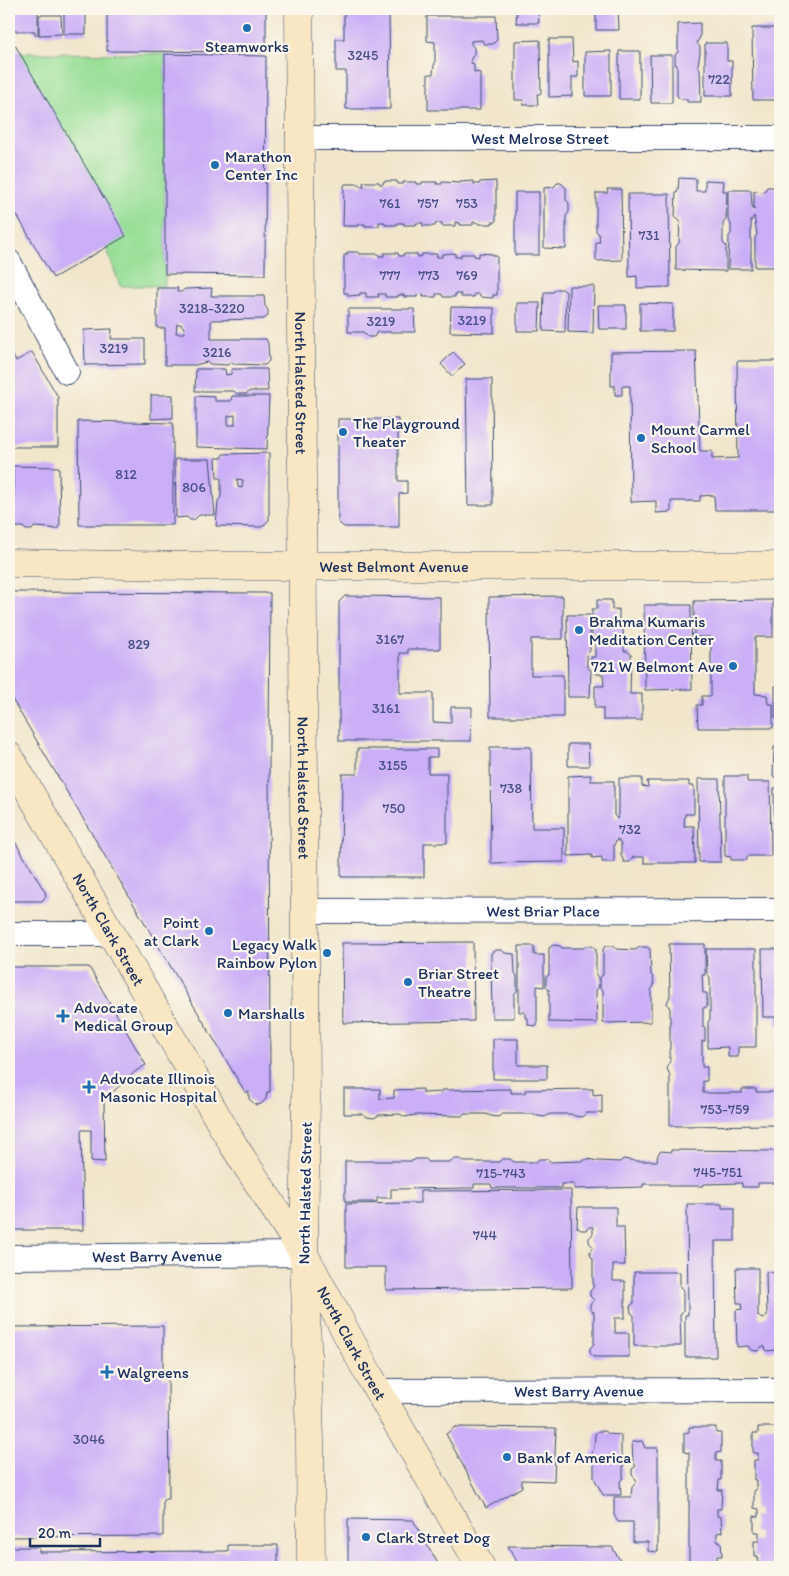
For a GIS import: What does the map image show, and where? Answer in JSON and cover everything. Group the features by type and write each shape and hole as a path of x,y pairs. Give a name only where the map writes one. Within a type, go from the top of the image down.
{"main road":[{"name":"North Halsted Street","path":"299,9 306,1098 304,1254 310,1439 311,1567"},
{"name":"West Belmont Avenue","path":"9,563 188,566 780,566"},
{"name":"North Clark Street","path":"9,756 234,1146 304,1254 369,1375 481,1567"}],"street":[{"name":"West Melrose Street","path":"300,138 780,138"},
{"path":"9,262 67,372"},
{"name":"West Briar Place","path":"304,911 780,910"},
{"path":"9,934 111,934"},
{"name":"West Barry Avenue","path":"9,1257 304,1254"},
{"name":"West Barry Avenue","path":"379,1390 780,1390"}],"green space":[{"path":"19,53 165,54 165,286 120,286 106,247"}],"building":[{"path":"13,9 38,9 38,35 35,35 35,31 13,31"},
{"path":"64,9 86,9 86,34 64,34"},
{"path":"107,9 266,9 266,52 107,51"},
{"path":"344,9 389,9 390,109 346,109 346,71 336,71 336,39 344,39"},
{"path":"517,9 538,9 539,23 516,23"},
{"path":"596,9 618,9 619,30 596,30"},
{"path":"39,15 61,15 62,34 39,35"},
{"path":"427,16 496,16 497,40 493,44 484,44 482,40 471,41 474,55 471,58 471,63 474,64 474,72 480,73 480,110 428,110 428,74 433,74 435,42 427,41"},
{"path":"700,23 700,37 697,43 700,47 698,65 700,69 701,102 687,102 687,99 681,99 677,96 677,65 675,64 675,55 678,52 678,24"},
{"path":"752,28 780,28 780,100 753,100"},
{"path":"549,39 572,39 573,62 578,61 578,77 572,77 572,96 549,97"},
{"path":"540,40 541,94 537,94 538,105 523,105 524,100 515,100 515,41"},
{"path":"705,43 727,43 727,61 732,61 732,96 705,96"},
{"path":"15,45 126,236 53,278 9,201 9,49"},
{"path":"611,51 611,96 585,96 585,52"},
{"path":"619,51 640,51 640,99 619,99"},
{"name":"Marathon Center Inc","path":"165,54 266,56 265,275 165,274"},
{"path":"650,55 672,55 672,103 651,103"},
{"path":"679,178 696,179 696,191 705,191 705,180 724,181 723,191 727,191 726,218 723,224 723,243 726,246 726,271 676,270 676,246 679,243 680,221 675,217 676,191 678,191"},
{"path":"384,181 397,181 397,184 403,184 403,182 422,184 422,182 437,182 436,184 442,184 442,182 460,183 474,181 474,184 479,184 480,182 496,181 496,222 492,222 492,224 479,224 473,222 473,225 460,225 460,223 455,222 455,226 442,226 442,223 436,223 435,226 423,226 423,223 416,223 416,225 397,223 397,225 385,225 385,222 379,222 379,226 359,224 359,226 343,226 345,184 364,186 363,182 379,182 383,184"},
{"path":"557,183 561,183 566,188 566,200 569,203 569,212 566,216 566,249 544,248 544,188 554,187"},
{"path":"767,187 775,187 778,191 780,221 778,223 778,267 755,267 755,237 757,235 754,216 751,221 751,269 728,269 731,224 728,220 728,190 751,190 754,210 754,191 764,192"},
{"path":"607,189 621,189 622,260 596,261 596,242 600,242 599,234 596,231 596,193 608,193"},
{"path":"515,192 539,192 539,255 515,255"},
{"path":"628,194 669,194 670,287 637,288 637,276 629,277"},
{"path":"347,252 379,254 379,256 384,256 384,253 398,253 399,256 403,256 403,254 417,254 418,257 422,256 422,254 437,254 437,257 442,257 442,254 455,253 455,257 461,257 461,254 474,254 474,256 479,257 479,253 493,254 497,256 497,295 493,295 493,298 480,297 480,294 474,294 474,297 461,297 461,294 455,294 455,297 443,297 442,294 436,294 436,297 423,297 424,294 417,295 417,297 398,295 398,297 385,297 385,294 378,294 379,297 366,297 366,293 348,296 348,293 344,293 344,255 347,255"},
{"path":"569,286 594,286 593,333 568,332"},
{"path":"157,288 178,288 177,292 181,292 185,289 212,288 211,296 264,296 268,316 264,319 211,320 211,339 266,339 269,361 265,365 233,364 230,362 228,365 210,364 207,362 195,365 165,365 165,328 157,328","holes":["177,324 181,324 185,333 176,333"]},
{"path":"556,289 562,289 566,292 565,332 543,331 544,292 553,292"},
{"path":"517,303 540,303 539,331 517,331"},
{"path":"640,303 673,304 673,331 640,331"},
{"path":"598,305 626,305 626,329 599,329"},
{"path":"451,307 494,308 494,333 450,332"},
{"path":"348,309 414,309 415,332 377,332 374,337 368,337 363,332 348,332"},
{"path":"112,329 111,339 145,339 145,364 85,365 84,330"},
{"path":"9,349 16,361 32,352 58,397 58,447 9,447"},
{"path":"696,351 700,451 712,451 712,459 738,458 737,361 780,361 780,510 715,510 714,495 700,496 700,501 671,501 671,512 656,513 656,501 631,502 630,386 622,386 622,395 615,395 615,386 611,386 611,352"},
{"path":"453,352 465,364 452,376 441,364"},
{"path":"196,369 225,369 226,375 231,374 232,369 267,369 268,391 250,391 246,394 237,394 234,391 195,391"},
{"path":"466,379 492,379 493,505 468,505"},
{"path":"151,395 173,395 173,418 151,419"},
{"path":"196,396 215,397 215,401 231,401 232,396 269,396 267,449 196,447","holes":["235,415 235,425 228,425 228,416"]},
{"path":"338,419 398,419 398,481 407,481 407,493 399,494 399,527 344,527 338,522"},
{"path":"78,421 173,423 173,525 79,525"},
{"path":"269,453 269,520 262,527 216,526 218,501 221,497 221,478 217,478 216,458 222,458 223,454","holes":["237,479 243,480 242,488 238,487"]},
{"path":"175,459 210,459 215,515 199,515 194,520 190,520 187,517 176,518"},
{"path":"13,466 59,467 60,524 58,528 34,527 32,530 26,530 23,527 9,527 9,498 14,496"},
{"path":"9,592 270,593 270,1092 267,1092 266,1099 261,1104 256,1105 249,1099 249,1092 245,1092 9,694"},
{"path":"345,596 440,597 440,649 408,649 408,653 400,653 400,693 433,693 433,722 451,723 451,707 472,707 471,741 339,741 339,602"},
{"path":"563,596 563,639 531,639 531,675 563,675 563,717 490,717 489,597"},
{"path":"597,600 612,600 612,610 619,609 619,626 623,629 624,651 631,654 630,694 642,694 642,720 603,720 603,708 595,708 595,686 604,686 603,674 595,674 595,665 591,665 591,657 595,657 595,638 592,637 592,609 597,609"},
{"name":"721 W Belmont Ave","path":"773,600 773,637 755,637 755,694 767,695 768,704 773,704 773,728 698,728 697,705 702,705 702,696 711,696 711,637 694,637 694,601"},
{"path":"644,605 691,605 692,689 645,690"},
{"path":"567,615 590,615 590,651 587,654 587,667 591,670 590,697 568,697"},
{"path":"775,686 780,686 780,718 775,718"},
{"path":"568,744 588,744 589,766 568,766"},
{"path":"490,747 531,747 532,828 564,828 564,862 491,863"},
{"path":"774,747 780,747 780,777 773,777"},
{"path":"357,749 437,749 437,757 428,757 428,773 447,773 447,843 424,843 424,877 341,877 342,774 357,774"},
{"path":"591,775 590,781 614,781 614,815 617,819 619,814 619,778 642,778 642,786 648,787 647,781 689,781 689,786 694,786 694,814 685,814 684,826 694,826 695,863 644,863 644,857 633,857 630,862 624,862 621,855 621,844 617,839 614,845 614,862 602,862 602,857 592,858 592,855 568,856 568,776"},
{"path":"725,776 747,776 747,782 770,782 771,856 747,856 747,860 731,860 731,857 725,856"},
{"path":"698,779 719,779 721,862 699,862"},
{"path":"774,788 780,788 780,855 775,855"},
{"path":"9,835 11,835 45,892 46,896 42,901 9,901"},
{"name":"Briar Street Theatre","path":"473,942 474,1021 343,1023 342,943"},
{"path":"669,944 705,944 705,975 702,975 703,993 707,993 707,1007 703,1008 705,1041 702,1041 702,1067 707,1067 707,1081 703,1081 703,1093 742,1093 742,1089 756,1089 756,1092 780,1092 780,1125 670,1126 670,1076 667,1068 670,1061 670,1009 667,1003 670,996"},
{"path":"553,945 562,948 592,946 596,949 596,975 599,987 596,990 597,1023 549,1022 549,990 546,987 546,977 549,975 549,948"},
{"path":"519,946 534,946 534,955 544,955 544,987 537,986 537,1026 528,1025 528,1018 525,1018 525,1012 519,1012"},
{"path":"606,946 614,946 616,949 635,950 640,947 646,947 650,949 651,975 654,986 651,990 651,1022 603,1023 603,990 600,988 600,977 603,975 603,949"},
{"path":"706,949 756,949 756,1047 738,1047 738,1057 728,1057 728,1047 708,1048 710,977 707,974"},
{"path":"762,949 780,949 780,1025 775,1025 776,1017 763,1017"},
{"path":"495,950 514,954 517,991 514,995 514,1018 492,1018 491,953"},
{"path":"9,967 89,967 146,1065 136,1071 104,1100 105,1162 91,1161 91,1130 81,1130 83,1230 9,1230"},
{"path":"493,1039 518,1039 518,1065 547,1065 547,1079 493,1079"},
{"path":"344,1089 380,1089 380,1099 394,1098 394,1090 423,1089 423,1093 442,1092 442,1090 511,1089 511,1093 525,1093 525,1090 593,1089 593,1095 602,1094 602,1113 586,1113 582,1117 571,1114 550,1114 545,1117 534,1114 502,1114 498,1117 486,1114 465,1114 462,1116 415,1115 405,1117 400,1114 379,1115 374,1118 363,1114 344,1114"},
{"path":"671,1150 780,1151 780,1183 758,1183 758,1187 742,1187 742,1183 704,1184 703,1186 643,1184 643,1187 574,1189 574,1184 561,1184 561,1188 492,1188 491,1184 474,1184 474,1188 391,1189 391,1198 377,1198 377,1202 345,1202 345,1161 412,1161 426,1159 428,1162 449,1162 454,1159 461,1159 465,1162 499,1162 502,1159 510,1159 514,1162 536,1162 539,1159 547,1159 550,1162 582,1161 587,1159 620,1162 623,1159 657,1161 658,1154 661,1151 671,1152"},
{"path":"571,1190 572,1288 386,1290 386,1267 346,1267 346,1204 420,1203 420,1191"},
{"path":"687,1204 722,1204 722,1208 735,1208 735,1241 715,1241 716,1357 685,1357 685,1315 688,1315"},
{"path":"578,1207 616,1207 616,1227 624,1227 625,1265 613,1265 613,1281 625,1281 625,1318 615,1318 615,1333 629,1333 629,1357 594,1357 590,1353 590,1348 594,1344 594,1312 590,1310 590,1305 594,1300 590,1296 590,1291 593,1288 593,1259 590,1251 593,1247 589,1242 589,1238 593,1234 593,1227 581,1230 577,1227"},
{"path":"736,1268 758,1268 758,1316 762,1319 767,1316 766,1272 780,1273 780,1346 776,1350 767,1351 764,1346 758,1351 751,1350 748,1346 737,1347 736,1310 742,1309 741,1303 737,1303"},
{"path":"634,1272 680,1272 680,1287 683,1290 683,1311 680,1315 681,1346 634,1346 634,1315 631,1313 630,1306 634,1303"},
{"path":"163,1326 163,1378 168,1378 169,1499 163,1499 163,1536 9,1537 9,1327"},
{"name":"Bank of America","path":"455,1427 556,1428 554,1481 522,1480 522,1487 486,1508 446,1434"},
{"path":"689,1427 716,1427 716,1433 721,1433 721,1452 716,1453 716,1461 721,1461 721,1480 719,1480 718,1490 722,1490 721,1509 717,1509 717,1516 721,1517 722,1532 717,1533 717,1541 721,1542 722,1556 717,1556 717,1564 722,1564 722,1567 687,1567 687,1563 689,1563 689,1453 684,1452 684,1433 689,1432"},
{"path":"758,1427 780,1427 780,1567 754,1567 754,1564 758,1564 758,1556 754,1556 754,1541 759,1541 759,1532 754,1532 754,1516 759,1517 759,1509 754,1508 756,1480 754,1480 754,1460 758,1460 758,1453 753,1453 753,1433 758,1433"},
{"path":"598,1431 621,1435 623,1478 620,1481 621,1495 603,1495 594,1478 594,1464 591,1460 591,1453 594,1449 595,1434"},
{"path":"642,1441 645,1448 658,1448 658,1552 648,1551 648,1542 633,1542 633,1522 618,1522 614,1515 614,1497 631,1497 632,1487 636,1483 636,1479 632,1475 632,1469 636,1466 633,1462 632,1442"},
{"path":"348,1519 413,1520 440,1567 348,1567"},
{"path":"228,1545 278,1545 278,1567 9,1567 9,1547 39,1547 39,1552 228,1551"},
{"path":"508,1546 612,1547 624,1567 520,1567"}],"place":[{"name":"Steamworks","path":"247,28"},
{"name":"Marathon Center Inc","path":"215,165"},
{"name":"The Playground Theater","path":"343,432"},
{"name":"Mount Carmel School","path":"641,438"},
{"name":"Brahma Kumaris Meditation Center","path":"579,630"},
{"name":"721 W Belmont Ave","path":"733,666"},
{"name":"Point at Clark","path":"209,931"},
{"name":"Legacy Walk Rainbow Pylon","path":"327,953"},
{"name":"Briar Street Theatre","path":"408,982"},
{"name":"Marshalls","path":"228,1013"},
{"name":"Advocate Medical Group","path":"63,1016"},
{"name":"Advocate Illinois Masonic Hospital","path":"89,1087"},
{"name":"Walgreens","path":"107,1372"},
{"name":"Bank of America","path":"507,1457"},
{"name":"Clark Street Dog","path":"366,1537"}]}
